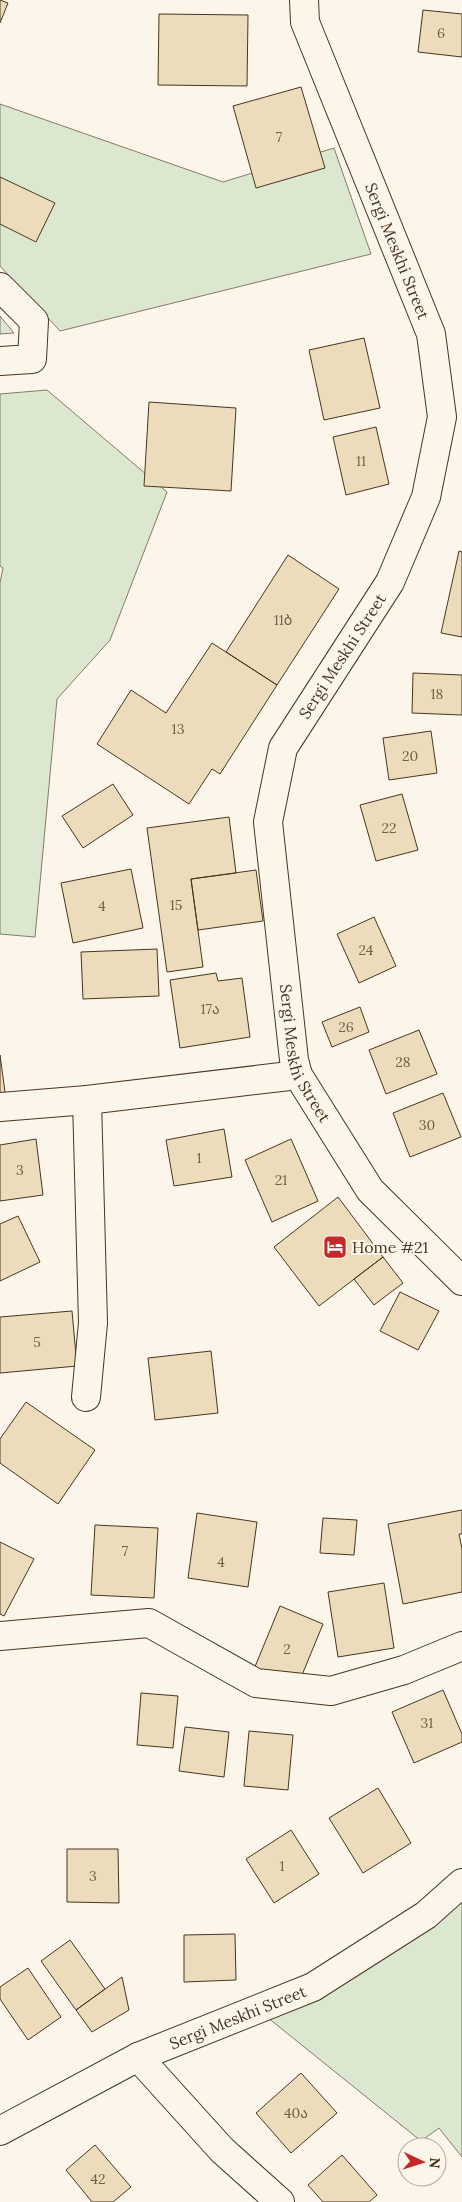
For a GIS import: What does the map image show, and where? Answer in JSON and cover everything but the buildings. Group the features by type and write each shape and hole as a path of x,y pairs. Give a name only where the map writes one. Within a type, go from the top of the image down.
{"street":[{"name":"Sergi Meskhi Street","path":"304,0 305,22 431,334 442,417 426,497 390,582 284,748 268,822 293,1052 298,1074 370,1190 462,1280"},
{"path":"0,287 34,321 32,358 0,361"},
{"path":"0,1107 86,1100 298,1074"},
{"path":"86,1100 93,1323 86,1397"},
{"path":"0,1636 149,1624 256,1683 331,1691 404,1670 462,1646"},
{"name":"Sergi Meskhi Street","path":"0,2131 138,2057 314,1987 426,1914 462,1883"},
{"path":"138,2057 222,2150 280,2202"}],"green space":[{"path":"0,104 223,182 334,148 371,254 60,331 0,266"},
{"path":"0,316 14,333 0,334"},
{"path":"47,390 167,492 110,640 57,699 35,937 0,934 0,583 3,568 0,566 0,394"},
{"path":"462,1898 462,2157 439,2128 427,2137 416,2137 257,2009"}],"place":[{"name":"Home #21","path":"335,1247"}]}
